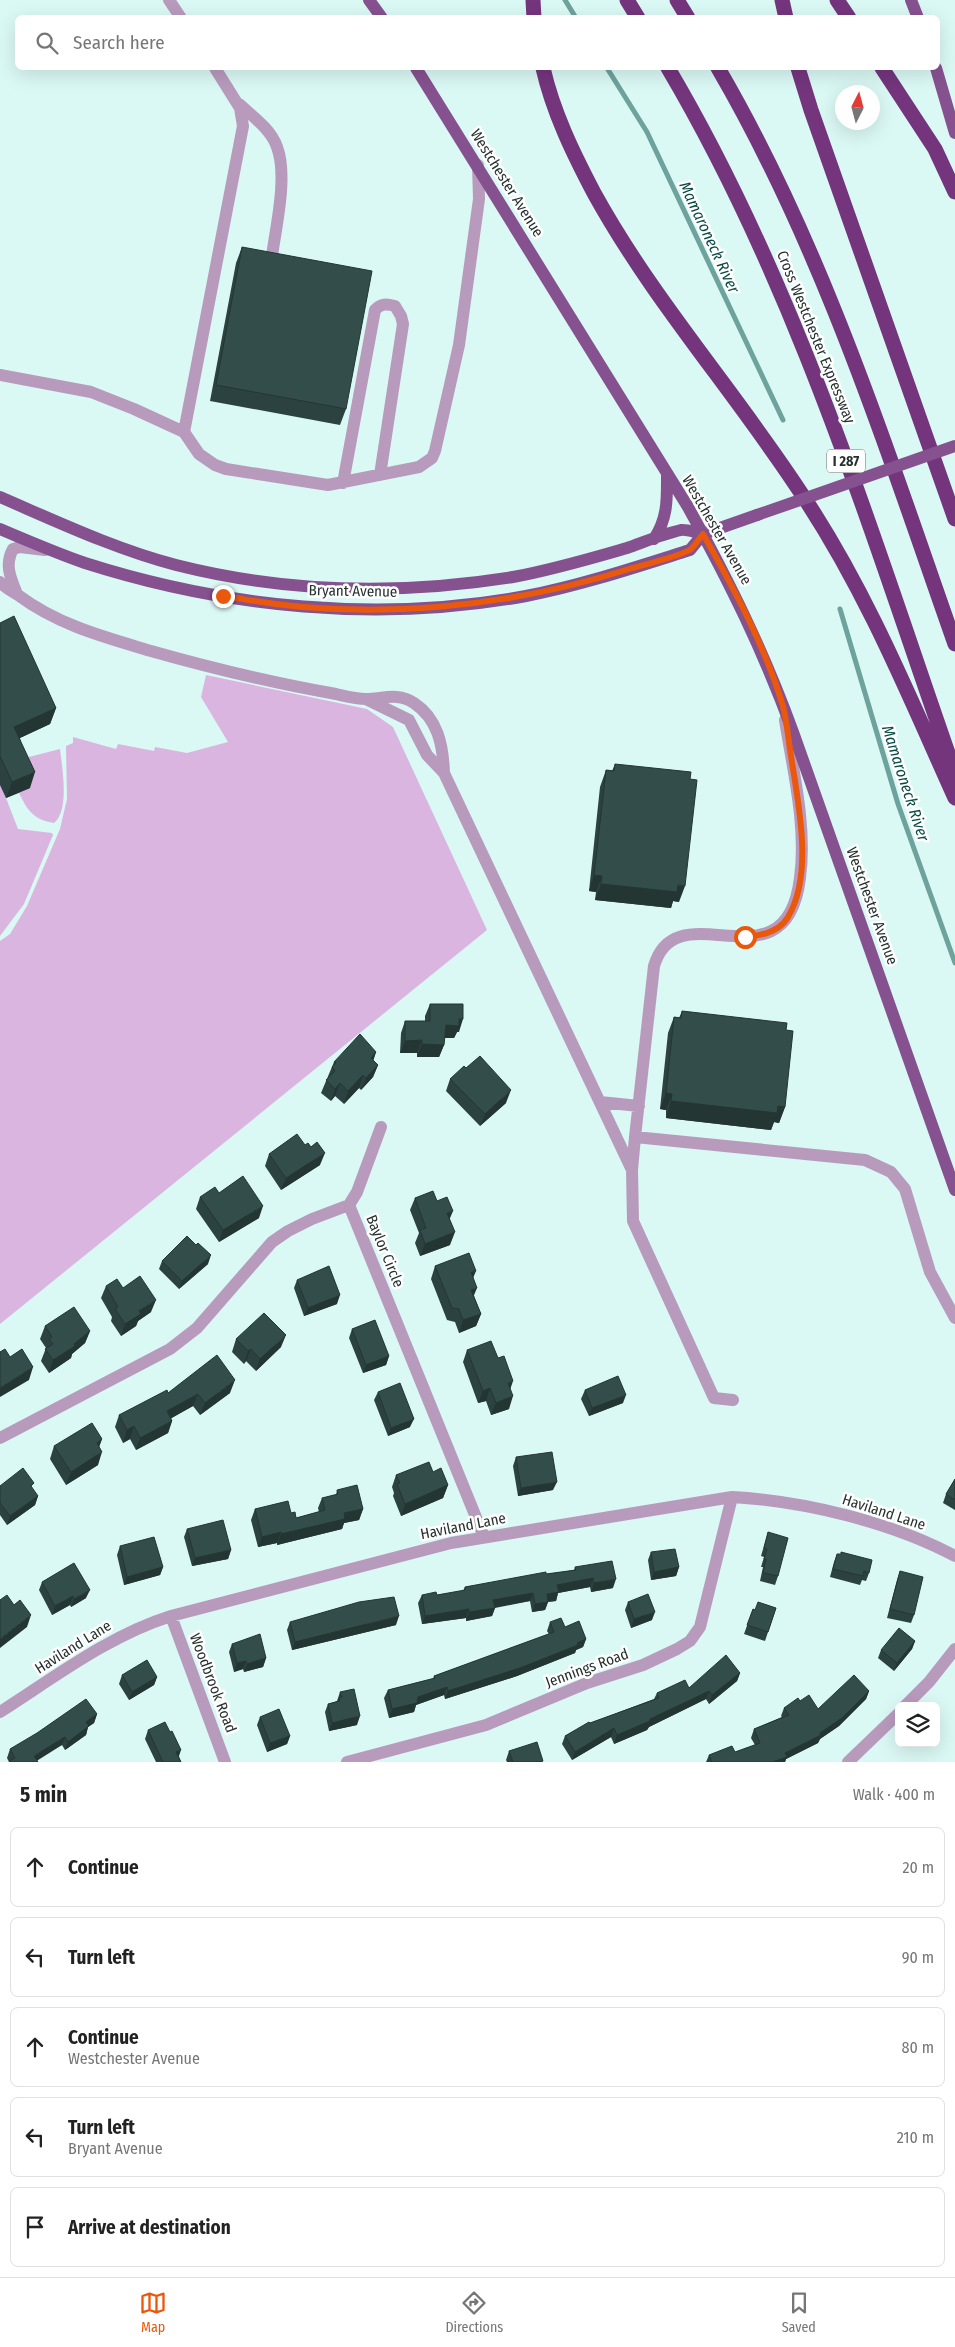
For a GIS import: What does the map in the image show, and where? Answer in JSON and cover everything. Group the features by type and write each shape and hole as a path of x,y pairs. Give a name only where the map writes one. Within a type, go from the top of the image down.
{"highway":[{"path":"627,0 636,15"},
{"path":"677,0 686,15"},
{"path":"782,0 785,15"},
{"path":"837,0 847,15"},
{"path":"544,70 557,113 572,150 620,237 663,301 783,466 843,560 888,648 955,798"},
{"name":"Cross Westchester Expressway","path":"669,70 708,139 744,209 802,342 955,773"},
{"name":"Cross Westchester Expressway","path":"719,70 778,184 834,309 885,444 955,644"},
{"path":"799,70 817,128 955,519"},
{"path":"883,70 935,149 955,192"}],"main road":[{"path":"370,0 380,15"},
{"path":"911,0 917,15"},
{"name":"Westchester Avenue","path":"417,70 478,165 703,534 749,622 783,705 955,1190"},
{"path":"937,70 955,133"},
{"name":"Bryant Avenue","path":"0,497 121,548 175,564 260,582 320,588 391,589 478,582 555,569 683,530 703,534 955,446"},
{"path":"654,539 660,530 667,508 667,475"},
{"name":"Bryant Avenue","path":"0,529 54,552 140,578 223,596 302,607 422,608 509,598 571,586 690,550 703,534"}],"street":[{"path":"169,0 179,15"},
{"path":"216,70 238,104 263,126 277,147 281,176 272,256"},
{"path":"184,432 243,126 238,104"},
{"path":"0,375 98,394 184,432 199,454 215,465 226,469 328,485 419,467 432,458 459,345 479,199 478,165"},
{"path":"343,483 375,310 384,304 394,306 402,316 403,324 380,475"},
{"path":"17,594 8,571 10,554 13,549 20,547 54,552"},
{"path":"0,582 31,606 61,622 124,643 201,665 366,699 409,720 427,755 444,772 632,1170"},
{"path":"366,699 382,696 400,697 412,702 429,716 436,726 443,752 444,772"},
{"path":"733,1400 714,1398 633,1221 632,1170 654,966 658,952 669,943 695,933 745,937 769,932 781,925 788,917 795,898 800,879 801,833 783,705"},
{"path":"600,1102 639,1106"},
{"path":"349,1205 357,1192 380,1127"},
{"path":"635,1137 865,1160 890,1172 905,1189 930,1272 955,1318"},
{"name":"Baylor Circle","path":"0,1438 170,1349 197,1328 272,1242 288,1231 312,1219 349,1205 484,1538"},
{"name":"Haviland Lane","path":"0,1712 109,1642 146,1624 171,1616 451,1543 732,1497 760,1498 855,1518 937,1546 955,1556"},
{"name":"Jennings Road","path":"347,1762 486,1725 587,1683 643,1665 678,1650 690,1641 700,1627 732,1497"},
{"name":"Woodbrook Road","path":"171,1616 225,1762"},
{"path":"909,1702 929,1682 955,1648"},
{"path":"848,1762 895,1717"}],"shaded area":[{"path":"0,635 10,739 25,758 60,749 64,788 62,808 59,817 54,823 36,817 19,793 6,798 18,829 52,833 53,835 24,904 0,936"},
{"path":"206,675 367,709 393,727 487,930 0,1324 0,941 10,934 27,906 60,829 67,799 66,746 73,743 73,737 116,749 118,744 154,751 155,747 187,753 228,742 201,697"}],"building":[{"path":"242,247 372,271 346,409 216,385"},
{"path":"14,616 56,708 14,727 35,772 12,782 0,756 0,623"},
{"path":"615,764 691,772 690,779 697,780 685,886 678,885 677,892 601,884 602,876 594,875 606,770 614,771"},
{"path":"430,1004 463,1004 463,1019 459,1019 459,1026 446,1025 444,1045 422,1044 422,1040 405,1041 405,1021 430,1021"},
{"path":"682,1011 787,1023 786,1030 793,1031 785,1107 778,1106 777,1113 671,1101 672,1094 666,1093 674,1017 681,1018"},
{"path":"360,1034 376,1052 371,1058 378,1065 366,1078 363,1075 348,1091 340,1083 335,1089 326,1080 335,1071 332,1067 336,1063 334,1062"},
{"path":"480,1056 511,1090 485,1114 450,1079 464,1066 466,1068"},
{"path":"297,1134 305,1145 308,1143 311,1147 317,1142 325,1153 286,1178 269,1154"},
{"path":"243,1176 263,1206 223,1230 200,1197 215,1187 219,1193"},
{"path":"433,1191 437,1201 447,1197 453,1211 447,1213 455,1232 425,1244 420,1230 426,1228 415,1198"},
{"path":"187,1236 211,1255 182,1281 162,1261"},
{"path":"469,1253 476,1271 471,1272 477,1288 471,1290 481,1314 463,1320 459,1309 452,1308 435,1266"},
{"path":"329,1266 340,1295 308,1308 297,1280"},
{"path":"140,1276 156,1300 139,1311 141,1314 125,1324 115,1309 118,1307 106,1286 117,1279 123,1288"},
{"path":"74,1307 90,1331 74,1344 75,1346 53,1360 45,1349 53,1344 49,1339 52,1337 45,1326"},
{"path":"264,1313 286,1335 260,1359 251,1349 248,1351 236,1339"},
{"path":"375,1320 389,1356 366,1365 352,1329"},
{"path":"491,1341 498,1358 504,1356 513,1381 508,1383 513,1396 496,1403 490,1388 483,1391 467,1350"},
{"path":"5,1349 10,1357 22,1349 33,1367 0,1388 0,1352"},
{"path":"217,1355 235,1380 205,1403 198,1394 167,1411 172,1421 140,1438 134,1426 127,1430 119,1415 167,1390 168,1393"},
{"path":"618,1376 626,1395 592,1408 585,1390"},
{"path":"400,1383 414,1419 391,1428 378,1392"},
{"path":"92,1423 102,1439 97,1443 102,1452 71,1472 54,1446"},
{"path":"552,1452 557,1482 521,1488 516,1457"},
{"path":"429,1462 433,1472 441,1468 448,1485 405,1504 397,1484 400,1483 396,1475"},
{"path":"23,1468 34,1483 31,1486 38,1496 10,1516 0,1503 0,1486"},
{"path":"955,1479 955,1500 946,1494"},
{"path":"357,1485 363,1509 344,1513 345,1519 262,1537 255,1509 288,1501 291,1513 295,1512 296,1518 325,1510 322,1498 338,1494 337,1490"},
{"path":"223,1520 231,1550 195,1558 187,1529"},
{"path":"768,1532 788,1538 778,1576 763,1573 767,1549 764,1548"},
{"path":"154,1537 163,1567 127,1577 120,1546"},
{"path":"675,1549 679,1567 654,1572 651,1552"},
{"path":"841,1552 872,1560 869,1573 864,1571 863,1576 833,1569 837,1554 841,1554"},
{"path":"612,1561 616,1579 594,1583 593,1578 557,1585 559,1592 547,1594 548,1602 535,1604 533,1593 493,1600 495,1608 469,1612 469,1609 425,1616 422,1595 436,1592 437,1595 465,1590 465,1587 546,1572 546,1574 576,1570 575,1567"},
{"path":"74,1563 90,1590 74,1599 73,1596 55,1606 42,1582"},
{"path":"900,1571 923,1577 914,1615 890,1609"},
{"path":"648,1594 655,1612 634,1619 628,1602"},
{"path":"7,1595 14,1605 20,1600 31,1615 0,1639 0,1600"},
{"path":"394,1597 399,1616 295,1642 290,1622 359,1602"},
{"path":"758,1602 776,1608 768,1632 747,1625"},
{"path":"561,1618 565,1627 579,1621 586,1639 577,1643 578,1645 520,1668 448,1691 447,1687 418,1697 417,1703 392,1709 388,1690 435,1678 434,1676 554,1632 550,1622"},
{"path":"899,1628 915,1641 897,1663 881,1650"},
{"path":"260,1634 266,1658 247,1664 246,1661 237,1663 232,1644"},
{"path":"726,1655 740,1673 712,1695 709,1691 650,1719 650,1721 617,1735 614,1728 575,1752 565,1736 589,1722 659,1698 657,1693 685,1680 689,1688"},
{"path":"147,1660 157,1677 132,1692 122,1675"},
{"path":"854,1675 869,1691 842,1718 820,1733 821,1735 785,1753 787,1757 772,1762 712,1762 709,1755 732,1746 735,1752 760,1743 754,1729 789,1715 784,1708 798,1698 800,1701 809,1695 818,1709"},
{"path":"354,1689 360,1716 332,1723 328,1704 340,1701 339,1698 342,1697 340,1692"},
{"path":"86,1699 97,1714 86,1722 89,1726 68,1742 65,1737 34,1756 38,1762 9,1761 15,1758 10,1749"},
{"path":"279,1709 290,1736 270,1743 260,1717"},
{"path":"165,1722 170,1732 172,1731 181,1750 176,1752 181,1762 163,1762 148,1730"},
{"path":"537,1742 543,1761 513,1762 509,1751"}],"waterway":[{"name":"Mamaroneck River","path":"565,0 574,15"},
{"name":"Mamaroneck River","path":"608,70 647,132 783,420"},
{"name":"Mamaroneck River","path":"840,609 898,804 955,963"}],"route":[{"path":"223,596 275,604 337,609 422,608 473,604 525,596 571,586 612,574 690,550 703,534 723,569 749,622 783,705 801,833 800,879 788,917 781,925 769,932 745,937"}]}
